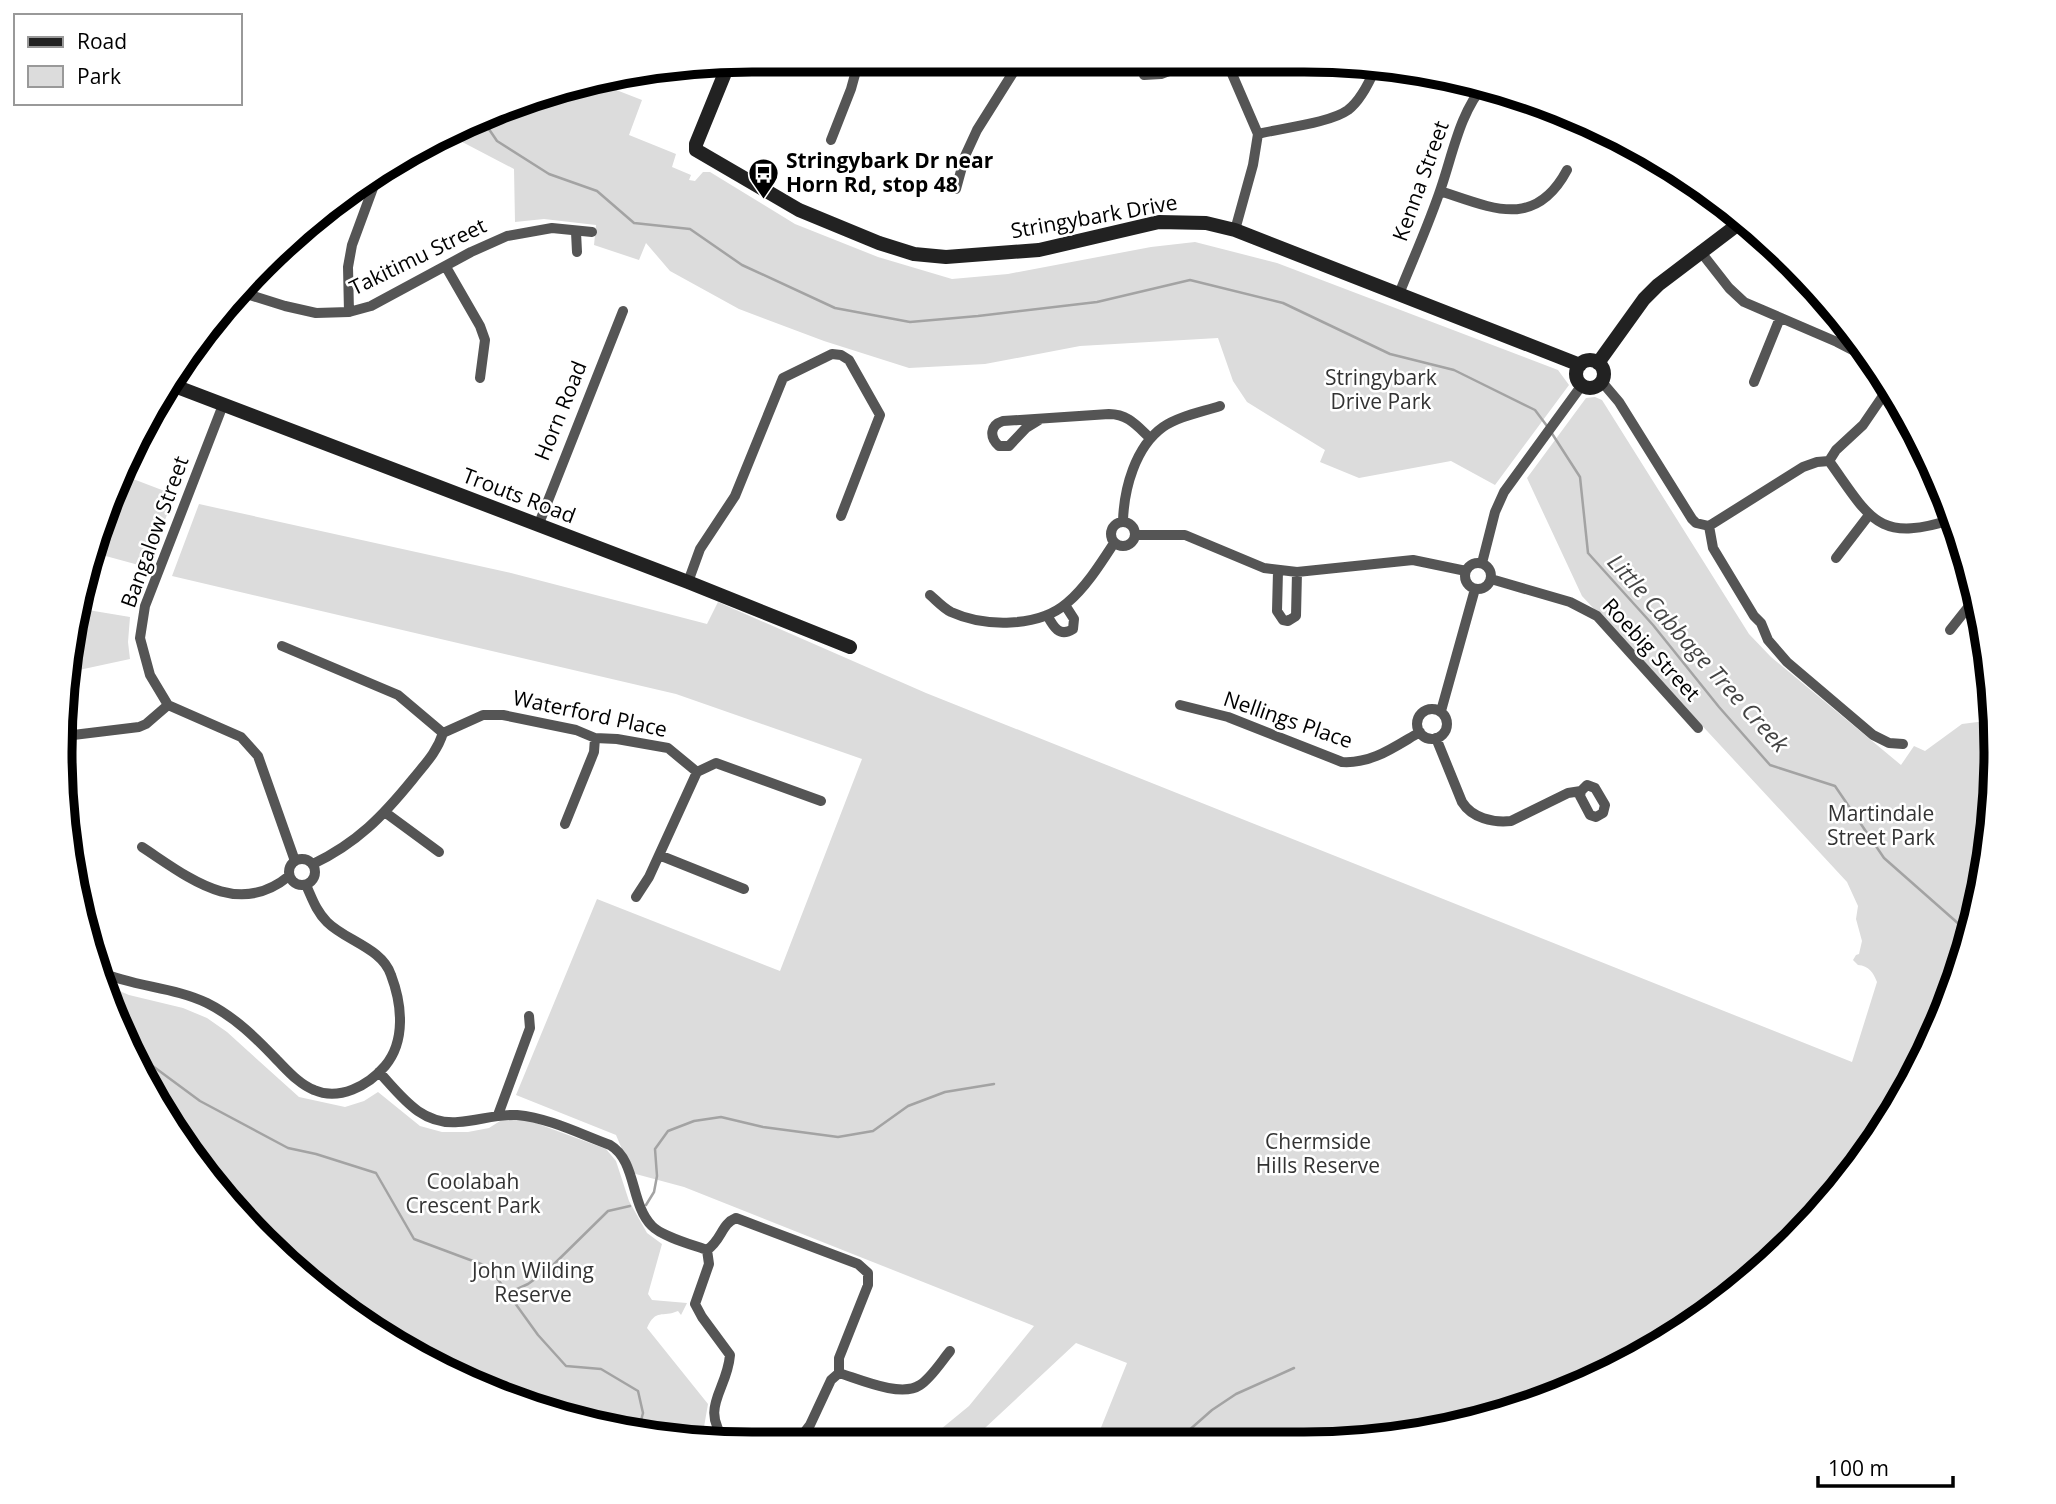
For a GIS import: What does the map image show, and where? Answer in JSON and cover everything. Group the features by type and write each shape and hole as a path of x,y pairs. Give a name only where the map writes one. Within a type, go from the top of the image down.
{"street":[{"path":"831,140 856,72"},
{"path":"956,189 976,130 1012,72"},
{"path":"1144,75 1166,72"},
{"path":"1231,72 1258,134 1253,165 1235,230"},
{"name":"Stringybark Drive","path":"720,73 696,150 799,210 879,243 914,254 946,257 1039,250 1159,222 1206,223 1235,230 1580,365 1587,361 1598,363"},
{"path":"1258,134 1331,117 1349,109 1358,100 1371,76"},
{"name":"Kenna Street","path":"1399,294 1440,191 1464,119 1477,94"},
{"path":"1440,191 1496,209 1517,211 1549,197 1567,170"},
{"path":"349,312 348,267 352,245 374,186"},
{"path":"1735,226 1700,251 1644,299 1598,363 1603,369 1602,382 1619,402 1696,523 1709,526 1803,467 1817,461 1829,461"},
{"name":"Takitimu Street","path":"249,294 316,313 349,312 371,306 480,247 507,236 552,228 592,232"},
{"path":"576,232 577,252"},
{"path":"1700,251 1729,288 1744,302 1854,352"},
{"path":"446,267 480,326 485,340 480,378"},
{"name":"Horn Road","path":"538,526 623,311"},
{"path":"1754,382 1780,318"},
{"path":"688,582 700,549 735,496 783,378 832,354 849,360 880,415 841,516"},
{"path":"1580,365 1577,378 1582,385 1595,387 1602,382"},
{"path":"1482,563 1489,533 1504,492 1582,385"},
{"name":"Trouts Road","path":"178,387 688,582 850,647"},
{"path":"1829,461 1836,450 1863,425 1883,396"},
{"name":"Bangalow Street","path":"168,705 149,676 140,638 141,625 145,606 223,405"},
{"path":"1123,521 1128,483 1150,438 1174,421 1220,406"},
{"path":"1039,420 1118,414 1129,418 1150,438"},
{"path":"1829,461 1869,515 1887,525 1914,530 1944,522"},
{"path":"1836,558 1869,515"},
{"path":"1123,521 1134,527 1136,535 1133,542 1127,546 1114,543 1111,535 1112,527 1123,521"},
{"path":"1709,526 1713,548 1754,616 1761,623 1768,640 1787,662 1873,735 1889,743 1903,744"},
{"path":"1136,535 1185,535 1264,568 1278,571 1297,572 1413,560 1466,571"},
{"path":"930,595 951,612 979,619 1021,621 1046,615 1065,605 1114,543"},
{"path":"1474,563 1482,563 1489,567 1491,579 1485,587 1475,589 1465,580 1466,571 1474,563"},
{"path":"1278,571 1277,611 1283,620 1288,621 1293,619 1297,611 1297,572"},
{"name":"Roebig Street","path":"1491,579 1570,602 1597,616 1698,728"},
{"path":"1420,733 1427,738 1436,738 1446,729 1447,719 1441,711 1475,589"},
{"path":"1046,615 1058,631 1069,632 1073,629 1074,619 1065,605"},
{"path":"1950,630 1968,607"},
{"path":"282,646 398,695 443,733 438,749 386,813 360,835 313,864"},
{"path":"72,735 139,727 168,705 241,737 258,756 295,861"},
{"name":"Nellings Place","path":"1180,705 1228,717 1342,762 1355,763 1381,755 1420,733 1417,724 1423,712 1432,709 1441,711"},
{"name":"Waterford Place","path":"443,733 482,715 503,715 576,730 595,738 668,748 697,772"},
{"path":"565,824 594,752 595,738"},
{"path":"1436,738 1462,802 1467,810 1483,818 1511,821 1568,793 1581,791"},
{"path":"636,897 649,877 697,772 716,763 821,801"},
{"path":"386,813 439,852"},
{"path":"142,847 218,892 249,895 276,885 289,876 290,867 295,861 303,859 313,864"},
{"path":"659,855 744,889"},
{"path":"289,876 298,885 306,885 315,876 313,864"},
{"path":"110,976 188,995 207,1003 241,1024 298,1080 314,1091 329,1094 347,1092 368,1082 393,1053 400,1034 397,1001 391,974 385,963 325,920 316,909 306,885"},
{"path":"498,1115 530,1028 529,1016"},
{"path":"379,1072 413,1109 435,1121 457,1123 498,1115 537,1118 615,1149 624,1161 636,1202 653,1228 707,1250"},
{"path":"707,1250 716,1244 730,1221 736,1218 864,1268 868,1273 868,1286 839,1358 839,1373 831,1380 805,1432"},
{"path":"707,1250 709,1264 695,1304 730,1355 713,1413 719,1431"},
{"path":"839,1373 887,1388 905,1390 920,1386 950,1352"}],"green space":[{"name":"Stringybark Drive Park","path":"609,87 642,100 629,135 676,154 672,167 691,175 689,180 695,181 703,172 710,172 795,224 878,257 952,279 1008,274 1151,247 1195,242 1277,263 1558,370 1569,385 1495,485 1451,461 1359,478 1320,462 1325,450 1247,402 1233,381 1218,338 1080,346 985,364 909,368 824,341 739,309 670,271 646,243 639,260 594,245 596,225 544,219 515,222 514,169 457,139 533,108"},
{"name":"Chermside Hills Reserve","path":"1595,397 1602,400 1749,634 1771,657 1901,765 1914,746 1925,751 1962,724 1983,721 1983,796 1971,885 1948,971 1914,1053 1893,1092 1844,1166 1785,1233 1753,1263 1682,1318 1605,1362 1523,1396 1480,1409 1393,1426 1304,1432 1099,1432 1127,1363 1076,1343 981,1432 930,1432 941,1429 969,1406 1034,1326 684,1187 632,1173 616,1135 516,1095 597,899 780,971 862,759 676,694 172,576 199,504 511,573 707,624 718,602 926,693 1852,1062 1877,982 1870,970 1853,960 1859,954 1862,941 1856,919 1858,906 1847,882 1582,596 1527,478 1586,398"},
{"path":"130,478 175,495 146,567 101,555"},
{"path":"87,610 130,617 130,659 77,670"},
{"name":"John Wilding Reserve","path":"115,989 183,1008 207,1018 227,1032 299,1097 345,1107 364,1101 378,1092 420,1126 442,1132 468,1132 489,1128 500,1121 525,1119 606,1149 616,1161 629,1201 647,1233 662,1244 648,1294 652,1300 687,1303 681,1315 678,1311 657,1316 647,1328 708,1404 704,1427 701,1430 619,1419 533,1396 451,1362 374,1318 338,1292 271,1233 212,1166 163,1092 142,1053"}],"waterway":[{"name":"Little Cabbage Tree Creek","path":"487,126 497,141 549,174 597,191 634,223 690,229 742,265 835,308 910,322 1097,302 1190,280 1283,303 1390,354 1454,370 1535,410 1547,426"},
{"name":"Little Cabbage Tree Creek","path":"1551,432 1580,477 1588,553 1653,625 1770,765 1835,786 1884,858 1961,926"},
{"path":"147,1062 200,1101 288,1148 376,1173 414,1239 489,1267 538,1335 566,1366 601,1369 638,1391 643,1413 641,1422"},
{"path":"646,1205 654,1192 657,1176 655,1149 668,1131 694,1121 721,1117 763,1127 838,1137 873,1131 908,1106 945,1092 994,1084"},
{"path":"508,1293 528,1284 549,1269 608,1211 630,1206"},
{"path":"1187,1432 1236,1394 1294,1368"}],"place":[{"name":"Stringybark Dr near Horn Rd, stop 48","path":"763,200"}],"park label":[{"name":"Martindale Street Park","path":"1881,826"},
{"name":"Coolabah Crescent Park","path":"473,1194"}]}
